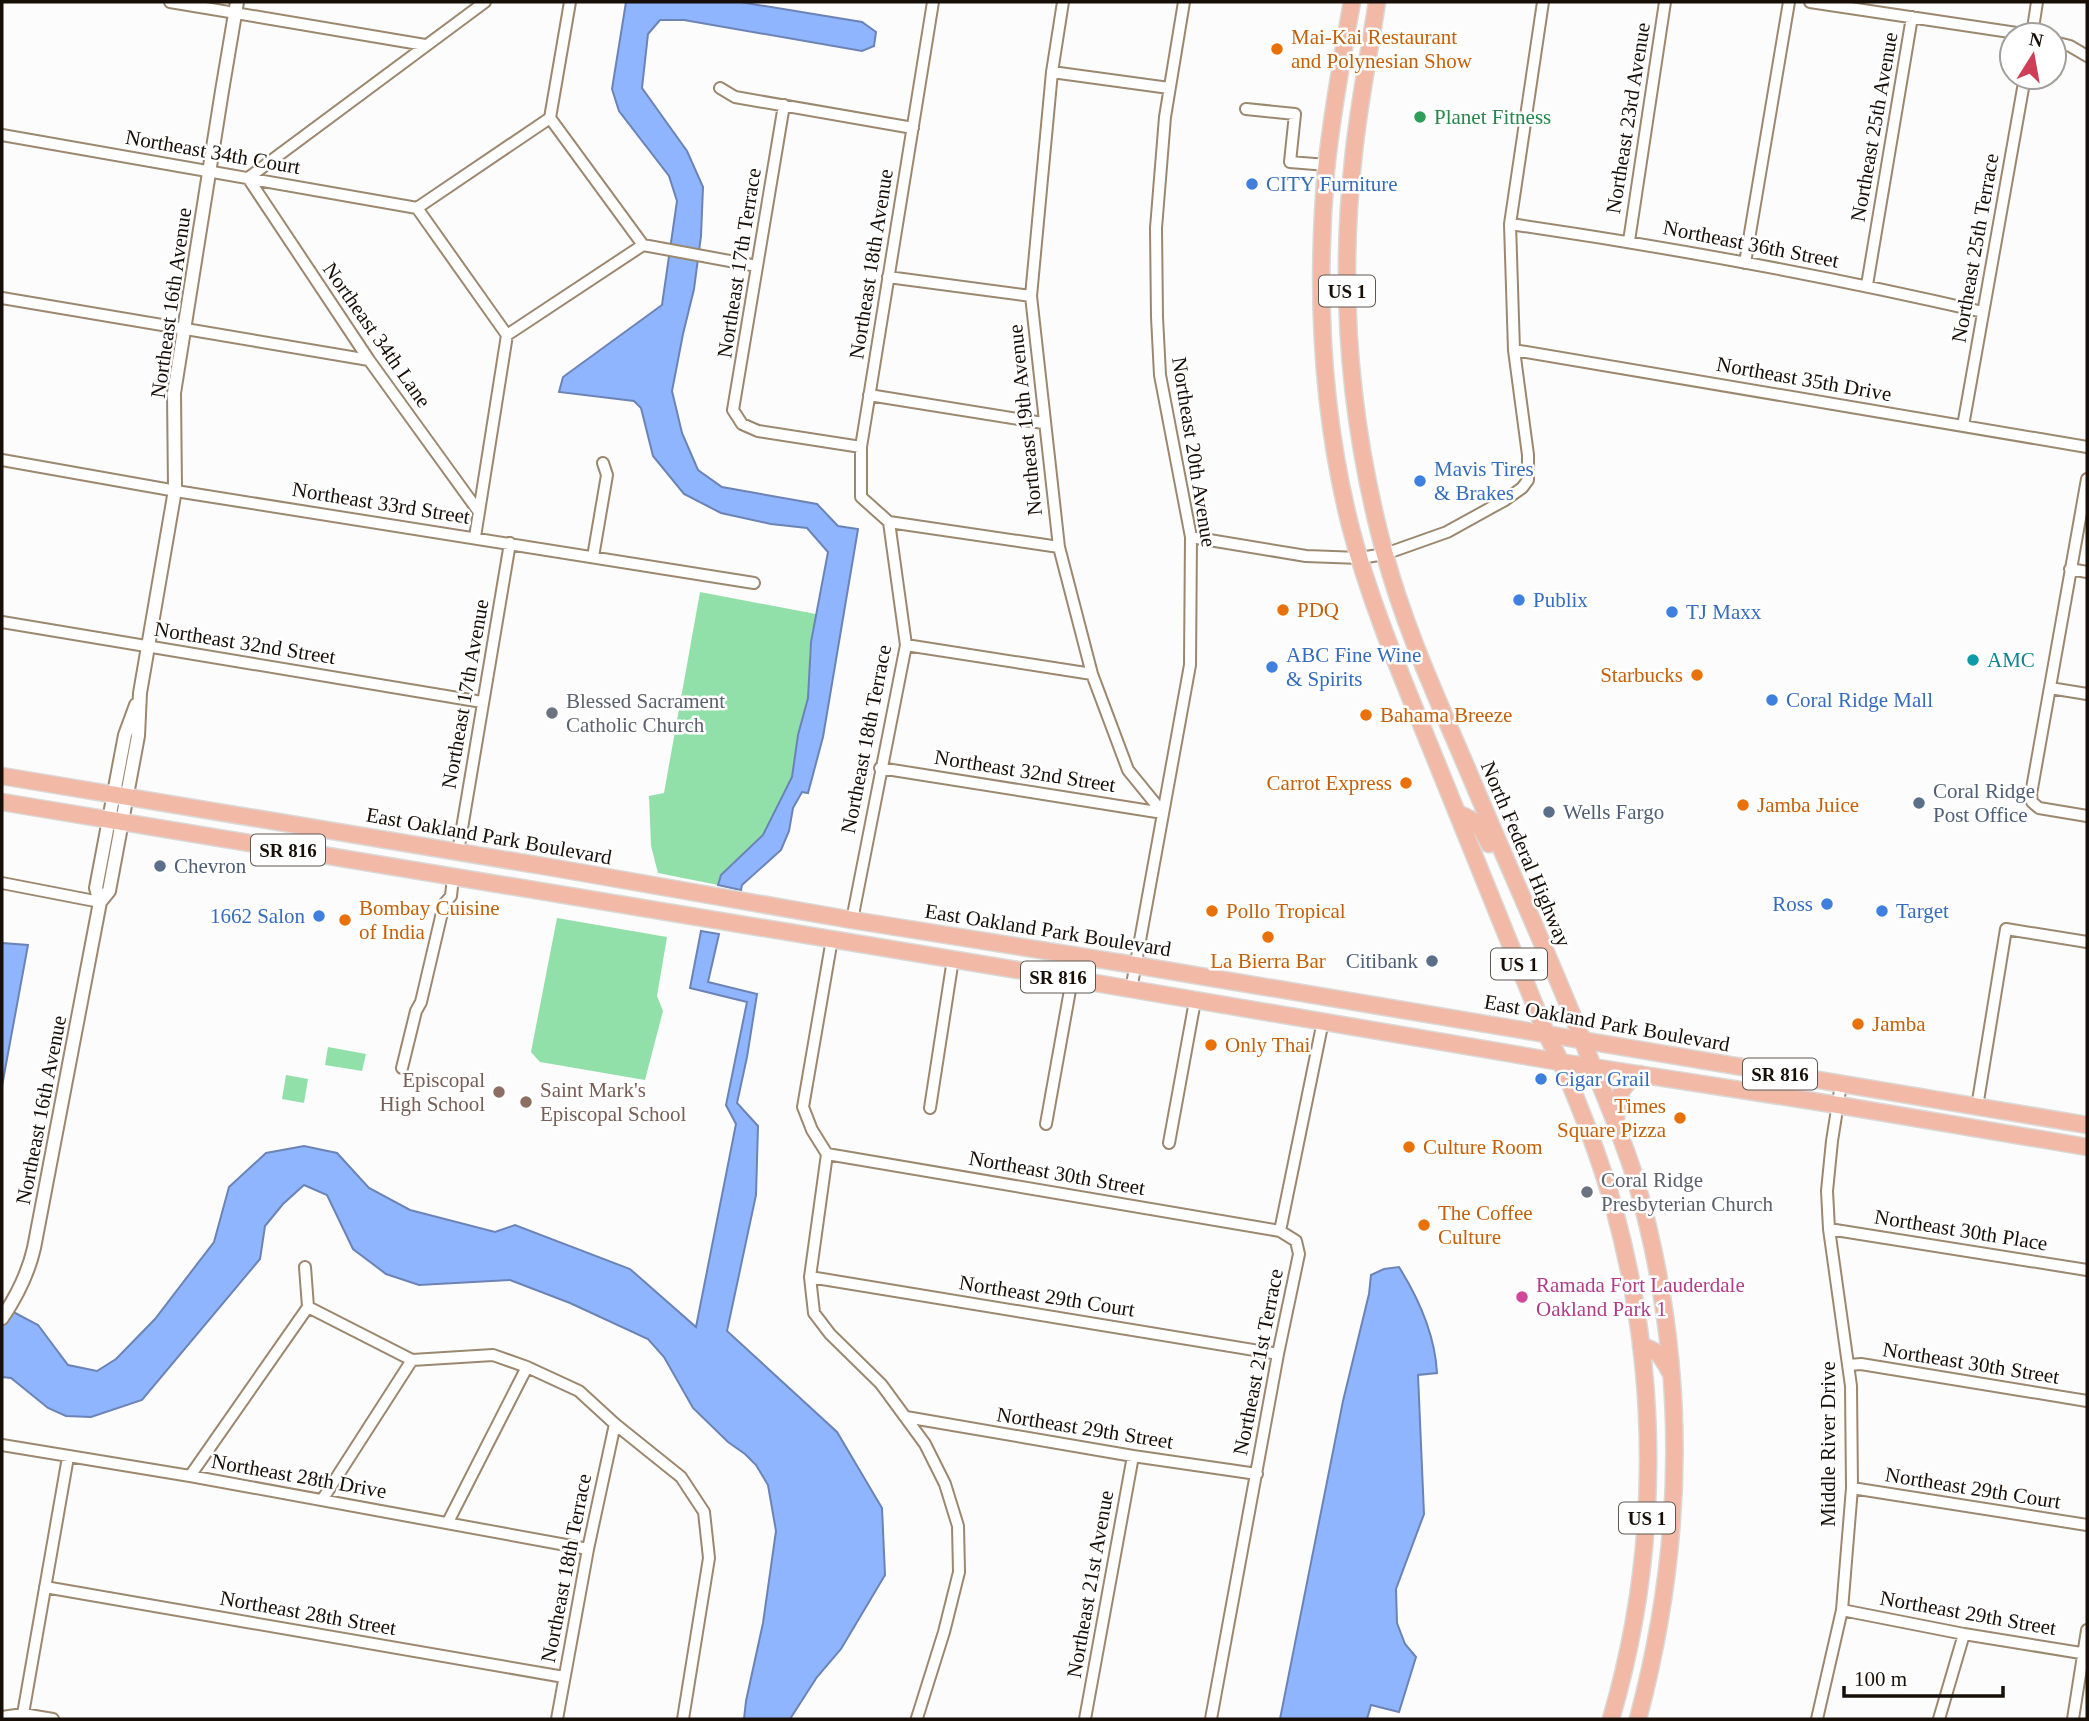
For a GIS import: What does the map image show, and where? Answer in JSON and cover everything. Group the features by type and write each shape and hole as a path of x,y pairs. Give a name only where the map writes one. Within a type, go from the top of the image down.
{"main road":[{"name":"US 1","path":"1352,2 1327,165 1321,265 1327,397 1339,474 1350,525 1389,647 1589,1132 1615,1211 1641,1346 1648,1424 1646,1535 1634,1624 1611,1719"},
{"name":"North Federal Highway","path":"1377,2 1357,124 1349,203 1346,286 1351,365 1365,466 1385,554 1412,637 1616,1122 1635,1178 1654,1253 1668,1333 1675,1482 1669,1561 1658,1632 1638,1719"},
{"path":"1327,165 1334,190 1341,199 1349,203"},
{"name":"East Oakland Park Boulevard","path":"2,776 2087,1125"},
{"path":"1444,782 1464,800 1483,805"},
{"name":"East Oakland Park Boulevard","path":"2,802 1560,1062 2087,1147"},
{"path":"1457,813 1473,819 1481,826 1496,860 1510,868"},
{"path":"428,872 450,862 458,852"},
{"path":"453,877 467,862 482,856"},
{"path":"741,924 753,915 756,903"},
{"path":"832,939 841,926 852,920"},
{"path":"1330,1022 1350,1018 1357,1012 1360,1003"},
{"path":"1616,1122 1619,1094 1630,1080 1640,1074"},
{"path":"1954,1126 1974,1115 1977,1107"},
{"path":"1987,1131 1994,1118 2008,1112"},
{"path":"1641,1346 1662,1356 1672,1377"}],"street":[{"path":"170,2 236,7 425,45"},
{"path":"248,177 485,2"},
{"path":"570,2 550,118 642,244 757,266"},
{"name":"Northeast 18th Avenue","path":"889,522 862,498 861,447 933,2"},
{"name":"Northeast 19th Avenue","path":"1063,2 1052,72 1031,296 1059,547 1092,674 1128,770 1163,813"},
{"name":"Northeast 20th Avenue","path":"1130,990 1190,665 1191,537 1160,375 1156,228 1169,88 1184,2"},
{"path":"1191,537 1306,556 1360,558 1385,554 1447,532 1522,488 1528,480 1514,350 1510,224 1543,2"},
{"name":"Northeast 23rd Avenue","path":"1629,241 1665,2"},
{"path":"1745,263 1789,2"},
{"path":"1810,2 1998,30"},
{"path":"2034,21 2037,2"},
{"name":"Northeast 16th Avenue","path":"5,1313 25,1277 34,1248 100,902 96,888 121,795 125,734 140,693 175,490 174,393 236,7"},
{"name":"Northeast 25th Avenue","path":"1867,285 1912,17"},
{"path":"2068,46 2087,56"},
{"path":"1052,72 1169,88"},
{"path":"720,88 735,97 912,128"},
{"name":"Northeast 25th Terrace","path":"1963,426 2022,91"},
{"name":"Northeast 17th Terrace","path":"784,105 733,410 742,424 758,430 861,447"},
{"path":"1246,109 1296,114 1290,162 1327,165"},
{"path":"474,537 507,335 417,208 550,118"},
{"name":"Northeast 34th Court","path":"2,135 417,208"},
{"name":"Northeast 34th Lane","path":"248,177 369,360 479,512"},
{"name":"Northeast 36th Street","path":"1510,224 1629,241 1867,285 1983,312"},
{"path":"507,335 642,244"},
{"path":"888,276 1031,296"},
{"path":"2,298 369,360"},
{"name":"Northeast 35th Drive","path":"1514,350 2087,447"},
{"path":"869,395 1044,423"},
{"name":"Northeast 33rd Street","path":"2,460 754,583"},
{"path":"593,556 607,475 603,463"},
{"path":"2087,479 2031,794 2032,802 2039,808 2087,816"},
{"path":"889,522 1059,547"},
{"name":"Northeast 18th Terrace","path":"852,920 905,645 889,522"},
{"name":"Northeast 17th Avenue","path":"458,852 510,543"},
{"path":"2070,569 2087,572"},
{"name":"Northeast 32nd Street","path":"2,622 482,702"},
{"path":"905,645 1092,674"},
{"path":"2050,688 2087,694"},
{"name":"Northeast 32nd Street","path":"880,768 1163,813"},
{"path":"402,1068 444,904 451,896 453,877"},
{"path":"2,883 100,902"},
{"path":"1977,1107 2006,929 2087,942"},
{"path":"832,939 803,1107 812,1130 827,1154 810,1277 814,1313 830,1334 881,1384 925,1444 945,1484 958,1526 959,1572 918,1719"},
{"path":"930,1108 953,959"},
{"path":"1046,1124 1072,979"},
{"path":"1169,1143 1195,1001"},
{"path":"1280,1231 1330,1022"},
{"name":"Middle River Drive","path":"1817,1719 1842,1610 1853,1488 1851,1386 1829,1229 1827,1191 1842,1084"},
{"name":"Northeast 30th Street","path":"827,1154 1280,1231"},
{"name":"Northeast 30th Place","path":"1829,1229 2087,1270"},
{"name":"Northeast 21st Terrace","path":"1211,1719 1299,1254 1296,1241 1280,1231"},
{"path":"190,1476 308,1307 305,1267"},
{"name":"Northeast 29th Court","path":"810,1277 1278,1354"},
{"path":"308,1307 412,1360 493,1354 527,1367 579,1391 681,1477 704,1512 709,1558 683,1719"},
{"path":"323,1500 412,1360"},
{"name":"Northeast 30th Street","path":"1849,1365 1861,1364 2087,1401"},
{"path":"448,1522 527,1367"},
{"name":"Northeast 29th Street","path":"906,1417 1133,1456 1257,1474"},
{"name":"Northeast 18th Terrace","path":"557,1719 588,1549 615,1424"},
{"name":"Northeast 28th Drive","path":"2,1445 190,1476 588,1549"},
{"name":"Northeast 21st Avenue","path":"1085,1719 1133,1456"},
{"path":"23,1714 68,1457"},
{"name":"Northeast 29th Court","path":"1853,1488 2087,1525"},
{"name":"Northeast 28th Street","path":"45,1587 564,1677"},
{"name":"Northeast 29th Street","path":"1842,1610 1964,1634 2085,1653"},
{"path":"2073,1719 2087,1630"},
{"path":"1940,1719 1964,1634"},
{"path":"2,1717 23,1714 53,1719"}],"green space":[{"path":"700,592 816,614 810,645 808,698 798,735 792,777 763,835 721,875 718,885 658,873 651,846 649,796 664,793"},
{"path":"557,918 667,937 657,996 663,1011 645,1080 540,1062 531,1052"},
{"path":"328,1047 366,1054 362,1071 325,1065"},
{"path":"286,1075 308,1079 304,1103 282,1099"}],"water":[{"path":"626,2 740,2 862,22 876,32 874,46 862,51 684,20 660,20 648,34 642,88 687,151 703,187 701,236 694,289 672,391 682,433 698,470 722,487 817,504 838,526 858,529 823,737 808,793 802,792 793,808 789,831 781,850 742,885 741,890 718,885 721,875 763,835 792,777 798,735 808,698 811,642 828,552 807,528 771,524 721,513 684,494 653,456 641,408 634,401 559,392 563,377 662,305 677,201 669,176 619,111 612,89"},
{"path":"701,931 719,934 708,982 757,994 737,1103 758,1126 756,1195 727,1331 837,1432 882,1508 885,1575 841,1649 817,1677 790,1719 744,1719 763,1623 776,1531 768,1485 756,1465 693,1408 664,1357 648,1339 570,1303 510,1280 419,1285 386,1274 353,1249 327,1195 304,1185 283,1204 265,1226 260,1259 142,1400 91,1417 66,1416 48,1408 11,1378 2,1377 2,1306 38,1325 68,1365 97,1371 116,1359 155,1319 214,1242 229,1187 266,1153 304,1146 337,1153 369,1188 410,1210 495,1232 515,1225 630,1269 696,1327 736,1124 726,1105 747,1002 690,988"},
{"path":"2,943 28,945 2,1086"},
{"path":"1399,1267 1425,1318 1437,1373 1418,1375 1424,1514 1396,1589 1397,1623 1405,1644 1416,1657 1399,1712 1371,1705 1367,1719 1280,1719 1343,1401 1369,1294 1371,1275 1384,1269"}],"place":[{"name":"Mai-Kai Restaurant and Polynesian Show","path":"1277,49"},
{"name":"Planet Fitness","path":"1420,117"},
{"name":"CITY Furniture","path":"1252,184"},
{"name":"Mavis Tires & Brakes","path":"1420,481"},
{"name":"Publix","path":"1519,600"},
{"name":"PDQ","path":"1283,610"},
{"name":"TJ Maxx","path":"1672,612"},
{"name":"AMC","path":"1973,660"},
{"name":"ABC Fine Wine & Spirits","path":"1272,667"},
{"name":"Starbucks","path":"1697,675"},
{"name":"Coral Ridge Mall","path":"1772,700"},
{"name":"Blessed Sacrament Catholic Church","path":"552,713"},
{"name":"Bahama Breeze","path":"1366,715"},
{"name":"Carrot Express","path":"1406,783"},
{"name":"Coral Ridge Post Office","path":"1919,803"},
{"name":"Jamba Juice","path":"1743,805"},
{"name":"Wells Fargo","path":"1549,812"},
{"name":"Chevron","path":"160,866"},
{"name":"Ross","path":"1827,904"},
{"name":"Pollo Tropical","path":"1212,911"},
{"name":"Target","path":"1882,911"},
{"name":"1662 Salon","path":"319,916"},
{"name":"Bombay Cuisine of India","path":"345,920"},
{"name":"La Bierra Bar","path":"1268,937"},
{"name":"Citibank","path":"1432,961"},
{"name":"Jamba","path":"1858,1024"},
{"name":"Only Thai","path":"1211,1045"},
{"name":"Cigar Grail","path":"1541,1079"},
{"name":"Episcopal High School","path":"499,1092"},
{"name":"Saint Mark's Episcopal School","path":"526,1102"},
{"name":"Times Square Pizza","path":"1680,1118"},
{"name":"Culture Room","path":"1409,1147"},
{"name":"Coral Ridge Presbyterian Church","path":"1587,1192"},
{"name":"The Coffee Culture","path":"1424,1225"},
{"name":"Ramada Fort Lauderdale Oakland Park 1","path":"1522,1297"}]}
